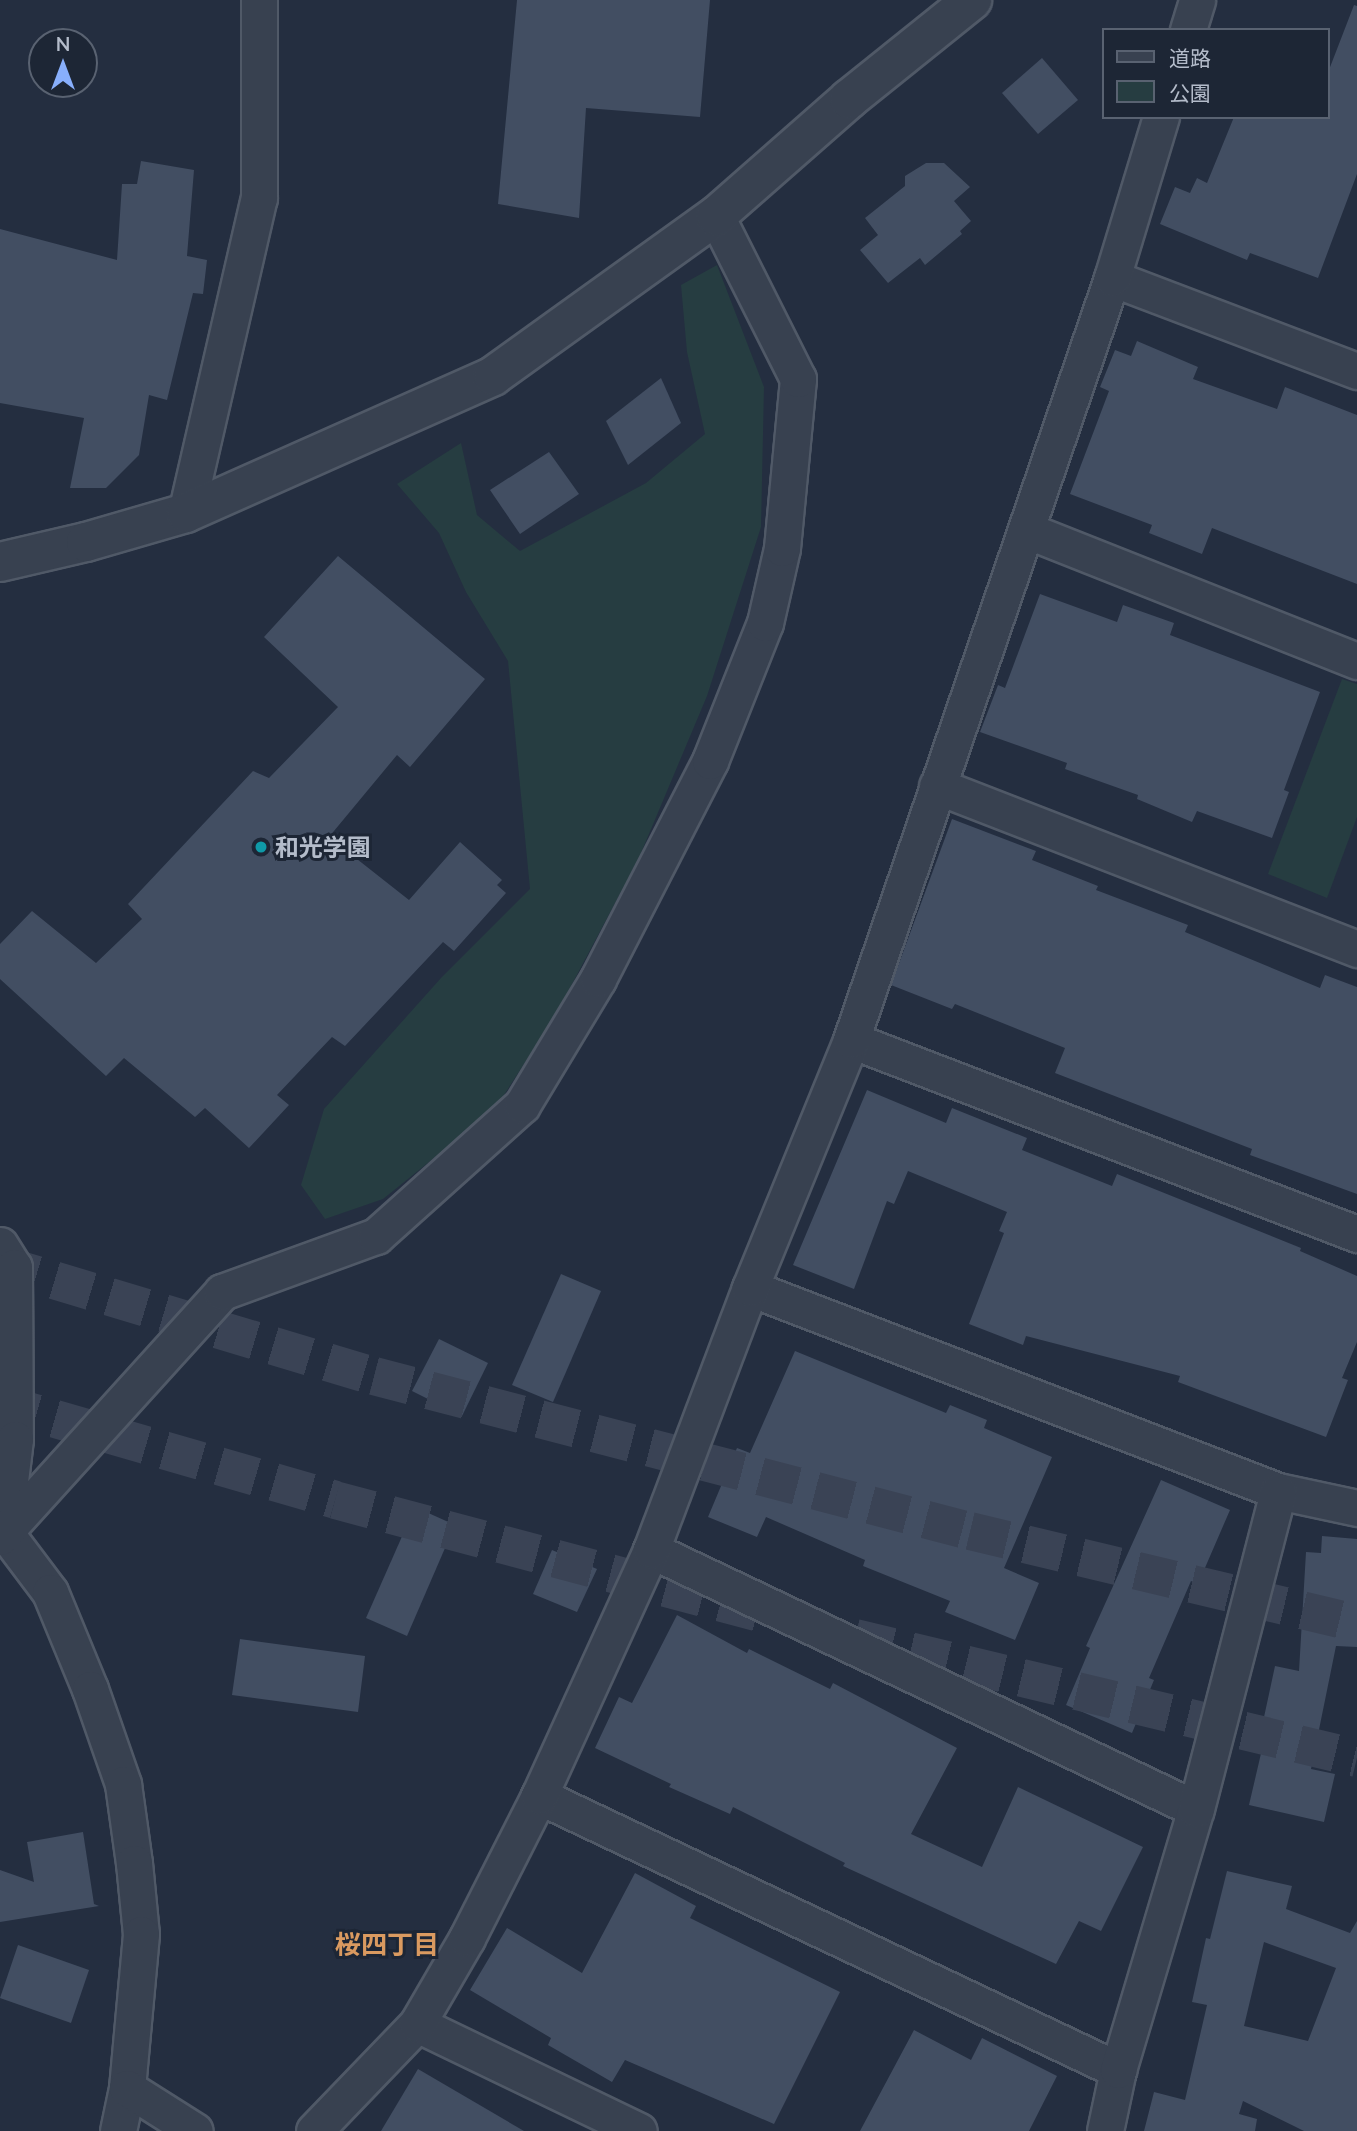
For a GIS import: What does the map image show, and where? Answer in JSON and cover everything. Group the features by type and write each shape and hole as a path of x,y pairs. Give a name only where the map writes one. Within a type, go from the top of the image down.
{"street":[{"path":"186,513 259,198 259,0"},
{"path":"0,562 86,542 186,513 493,376 716,216 849,99 972,0"},
{"path":"1189,28 1197,0"},
{"path":"314,2131 417,2024 467,1938 539,1796 651,1550 750,1288 850,1040 1112,278 1160,119"},
{"path":"2,1534 222,1292 376,1236 522,1105 598,979 710,761 765,623 782,548 798,379 716,216"},
{"path":"1112,278 1355,363"},
{"path":"1026,530 1357,661"},
{"path":"937,786 1357,949"},
{"path":"850,1040 1357,1234"},
{"path":"0,1245 14,1267 15,1439 2,1534 50,1592 90,1689 124,1784 141,1934 127,2088 118,2131"},
{"path":"750,1288 1278,1491 1357,1508"},
{"path":"1105,2131 1118,2070 1196,1809 1278,1491"},
{"path":"651,1550 1196,1809"},
{"path":"539,1796 1118,2070"},
{"path":"417,2024 639,2131"},
{"path":"127,2088 195,2131"}],"green space":[{"path":"717,265 764,387 761,527 707,696 638,860 555,1016 495,1109 383,1199 325,1219 301,1185 324,1109 441,978 530,889 508,661 466,592 439,533 397,484 461,443 477,515 520,551 646,483 705,434 687,352 681,285"},
{"path":"1342,679 1357,684 1357,817 1327,898 1268,874"}],"building":[{"path":"517,0 710,0 700,117 586,108 579,218 498,204"},
{"path":"1354,5 1357,6 1357,174 1318,278 1250,253 1247,260 1160,224 1175,187 1190,193 1197,178 1207,183 1233,119 1329,119 1329,70"},
{"path":"1042,58 1078,100 1038,134 1002,93"},
{"path":"141,161 194,170 187,256 207,260 203,294 193,293 167,400 149,395 139,455 106,488 70,488 84,418 0,403 0,229 117,260 122,184 137,184"},
{"path":"926,163 944,163 970,187 954,201 971,221 960,231 962,234 925,265 920,258 888,283 860,250 878,235 865,218 905,186 905,176"},
{"path":"1137,341 1198,367 1193,379 1277,409 1285,387 1357,415 1357,584 1212,528 1202,554 1149,533 1152,525 1070,494 1109,391 1100,387 1115,350 1131,356"},
{"path":"661,378 681,423 628,465 606,421"},
{"path":"549,452 579,494 520,534 490,490"},
{"name":"和光学園","path":"338,556 485,679 410,767 397,755 329,837 409,900 460,842 502,880 497,885 506,893 454,951 443,942 345,1046 332,1037 277,1095 289,1105 249,1148 205,1108 195,1117 124,1058 106,1076 0,979 0,944 32,911 96,963 142,919 128,904 253,771 269,778 338,707 264,637"},
{"path":"1040,594 1117,622 1123,605 1174,623 1170,635 1320,692 1284,790 1289,792 1272,838 1197,811 1192,822 1137,799 1138,795 1065,769 1067,763 980,732 998,685 1005,688"},
{"path":"952,819 1036,851 1032,860 1098,886 1096,890 1188,925 1185,932 1320,988 1325,975 1357,987 1357,1194 1250,1155 1252,1149 1055,1073 1065,1048 955,1004 952,1009 891,985"},
{"path":"867,1090 946,1123 952,1108 1027,1138 1022,1150 1112,1186 1117,1174 1301,1248 1300,1251 1357,1276 1357,1342 1342,1378 1348,1380 1326,1437 1178,1382 1180,1376 1026,1336 1023,1345 969,1324 1004,1233 999,1231 1007,1212 908,1171 894,1204 887,1201 854,1289 793,1265"},
{"path":"561,1274 601,1291 553,1402 512,1385"},
{"path":"439,1339 488,1363 462,1416 412,1391"},
{"path":"795,1351 946,1413 950,1405 987,1420 984,1428 1052,1457 1004,1568 1039,1583 1015,1640 945,1612 950,1601 863,1566 865,1560 766,1517 757,1537 708,1517 737,1448 750,1453"},
{"path":"1161,1480 1230,1510 1198,1584 1191,1581 1149,1678 1154,1680 1132,1733 1066,1705 1090,1648 1086,1646"},
{"path":"415,1507 455,1525 407,1636 366,1618"},
{"path":"1322,1536 1357,1539 1357,1647 1336,1646 1311,1769 1335,1774 1324,1822 1249,1805 1266,1732 1261,1731 1275,1666 1299,1671 1306,1552 1321,1553"},
{"path":"552,1550 597,1569 577,1612 533,1594"},
{"path":"677,1615 747,1653 749,1649 830,1689 833,1683 957,1748 911,1834 982,1867 1018,1787 1143,1847 1101,1931 1079,1921 1056,1964 843,1866 845,1863 733,1807 730,1814 669,1787 671,1784 595,1748 619,1697 632,1703"},
{"path":"240,1639 365,1656 358,1712 232,1695"},
{"path":"83,1832 94,1904 99,1906 0,1922 0,1870 34,1882 27,1842"},
{"path":"1227,1871 1292,1886 1286,1909 1350,1933 1357,1921 1357,2131 1304,2131 1243,2101 1239,2114 1257,2119 1255,2131 1144,2131 1154,2092 1185,2100 1207,2005 1192,2002 1206,1938 1210,1939","holes":["1264,1942 1336,1968 1308,2041 1244,2026"]},
{"path":"635,1873 696,1906 690,1918 840,1992 774,2124 625,2060 612,2082 548,2045 551,2038 470,1990 507,1928 582,1973"},
{"path":"18,1945 89,1970 71,2023 0,1998"},
{"path":"914,2030 971,2060 982,2038 1057,2076 1029,2131 860,2131"},
{"path":"418,2069 524,2131 381,2131"}],"tunnel":[{"path":"0,1264 374,1376 970,1531 1357,1623"},
{"path":"0,1403 335,1500 770,1616"},
{"path":"855,1638 1357,1758"}],"place":[{"name":"和光学園","path":"261,847"}],"district":[{"name":"桜四丁目","path":"387,1945"}]}
